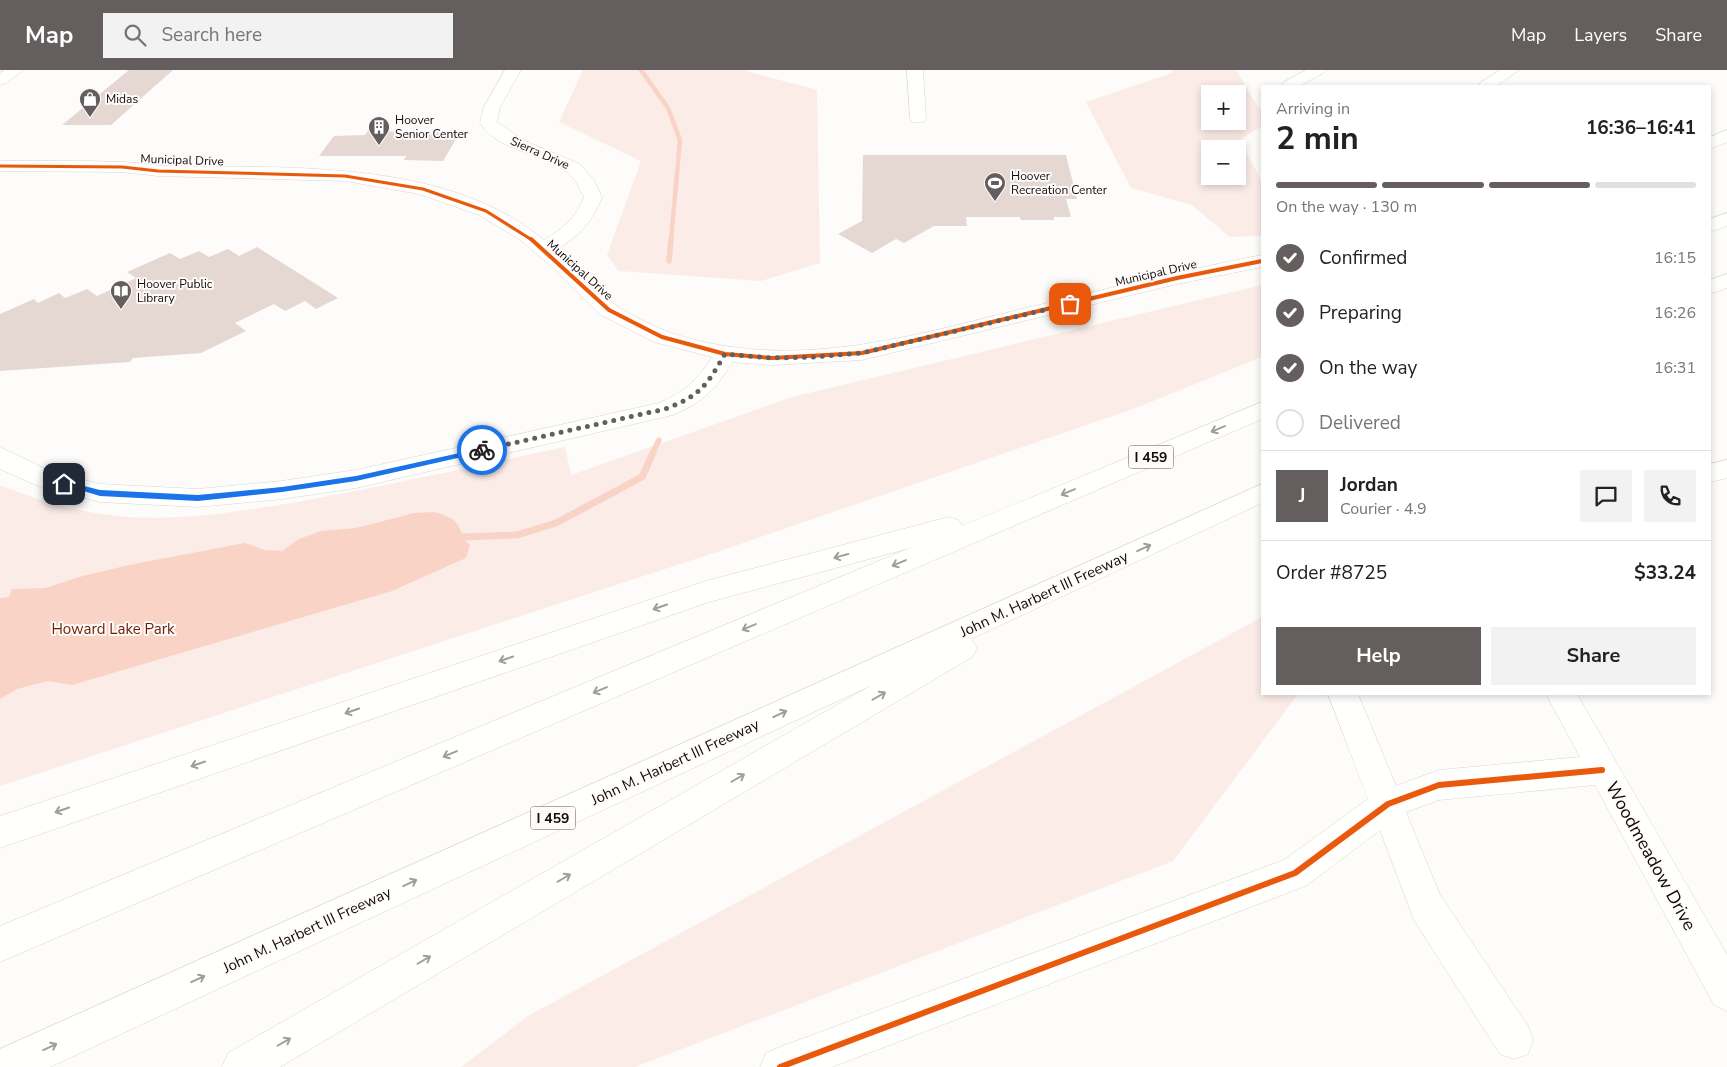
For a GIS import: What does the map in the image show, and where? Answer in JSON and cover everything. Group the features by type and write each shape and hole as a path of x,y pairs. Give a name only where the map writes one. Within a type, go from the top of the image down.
{"main road":[{"path":"0,80 15,70"},
{"name":"Sierra Drive","path":"513,70 492,107 488,123 506,139 571,166 582,175 593,197 589,210 567,236 543,249"},
{"path":"915,70 918,118"},
{"path":"1290,85 1318,70"},
{"path":"1488,85 1511,70"},
{"path":"1711,143 1727,135"},
{"name":"Municipal Drive","path":"0,166 122,167 158,171 345,176 423,189 486,211 526,235 609,310 662,337 725,354 772,358 862,353 1177,278 1261,261"},
{"name":"Municipal Drive","path":"0,175 130,176 158,171"},
{"path":"1711,226 1727,219"},
{"path":"1711,288 1727,280"},
{"path":"0,456 6,462 46,479 100,493 198,498 282,490 356,479 665,409 685,402 700,391 725,354"},
{"name":"I 459","path":"0,944 1261,410"},
{"path":"1711,474 1727,469"},
{"name":"John M. Harbert III Freeway","path":"6,1067 1261,493"},
{"path":"0,832 706,592 1040,503"},
{"path":"242,1067 1099,568"},
{"path":"1343,695 1388,804 1427,907 1514,1040"},
{"name":"Woodmeadow Drive","path":"1562,695 1727,992"},
{"path":"780,1067 1295,873 1388,804 1439,786 1602,770"}],"green space":[{"path":"583,70 743,70 817,90 820,263 761,281 619,271 607,255 641,161 559,122"},
{"path":"1172,70 1236,70 1245,85 1201,85 1201,130 1246,130 1246,87 1258,107 1261,108 1261,127 1239,140 1201,140 1201,185 1246,185 1246,152 1261,179 1261,236 1230,237 1192,205 1131,188 1086,102 1172,73"},
{"name":"Howard Lake Park","path":"1261,285 1261,357 1136,408 717,552 0,786 0,485 37,499 76,509 126,517 151,518 200,516 297,502 398,483 565,447 571,475 792,397"},
{"path":"1261,618 1261,695 1297,695 1173,861 635,1067 461,1067 528,1016"}],"shaded area":[{"path":"435,512 455,521 470,545 466,558 392,591 72,685 48,681 17,689 0,699 0,598 9,597 12,589 45,588 86,575 134,564 245,543 265,550 282,551 299,539 321,531 356,528 414,513"}],"building":[{"path":"129,70 173,70 111,125 62,125"},
{"name":"Hoover Senior Center","path":"368,131 460,132 443,161 404,160 406,156 319,156 334,136 365,135"},
{"name":"Hoover Recreation Center","path":"863,155 1066,155 1077,199 1066,199 1071,217 1054,217 1054,220 1021,220 1020,217 966,217 967,226 934,226 904,243 896,239 872,253 838,234 862,221"},
{"name":"Hoover Public Library","path":"257,247 338,298 316,309 305,301 285,311 274,304 235,323 246,331 201,353 133,358 130,362 0,371 0,314 34,299 38,303 59,293 65,298 87,289 97,296 136,278 127,272 170,253 180,259 199,251 209,257 228,249 239,256"}],"waterway":[{"path":"641,70 668,108 680,140 671,240"},
{"path":"669,261 671,239"},
{"path":"652,454 659,440"},
{"path":"462,537 517,535 556,523 642,477 653,453"}],"cycle path":[{"path":"0,166 122,167 158,171 345,176 423,189 486,211 526,235 609,310 662,337 725,354 772,358 862,353 1177,278 1261,261"},
{"path":"780,1067 1295,873 1388,804 1439,785 1602,770"}],"way so far":[{"path":"482,450 665,409 685,402 700,391 725,354 772,358 862,353 1070,304"}],"place":[{"name":"Midas","path":"90,118"},
{"name":"Hoover Senior Center","path":"379,146"},
{"name":"Hoover Recreation Center","path":"995,202"},
{"name":"Hoover Public Library","path":"121,310"}],"route":[{"path":"64,484 100,493 198,498 282,490 356,479 482,450"}]}
